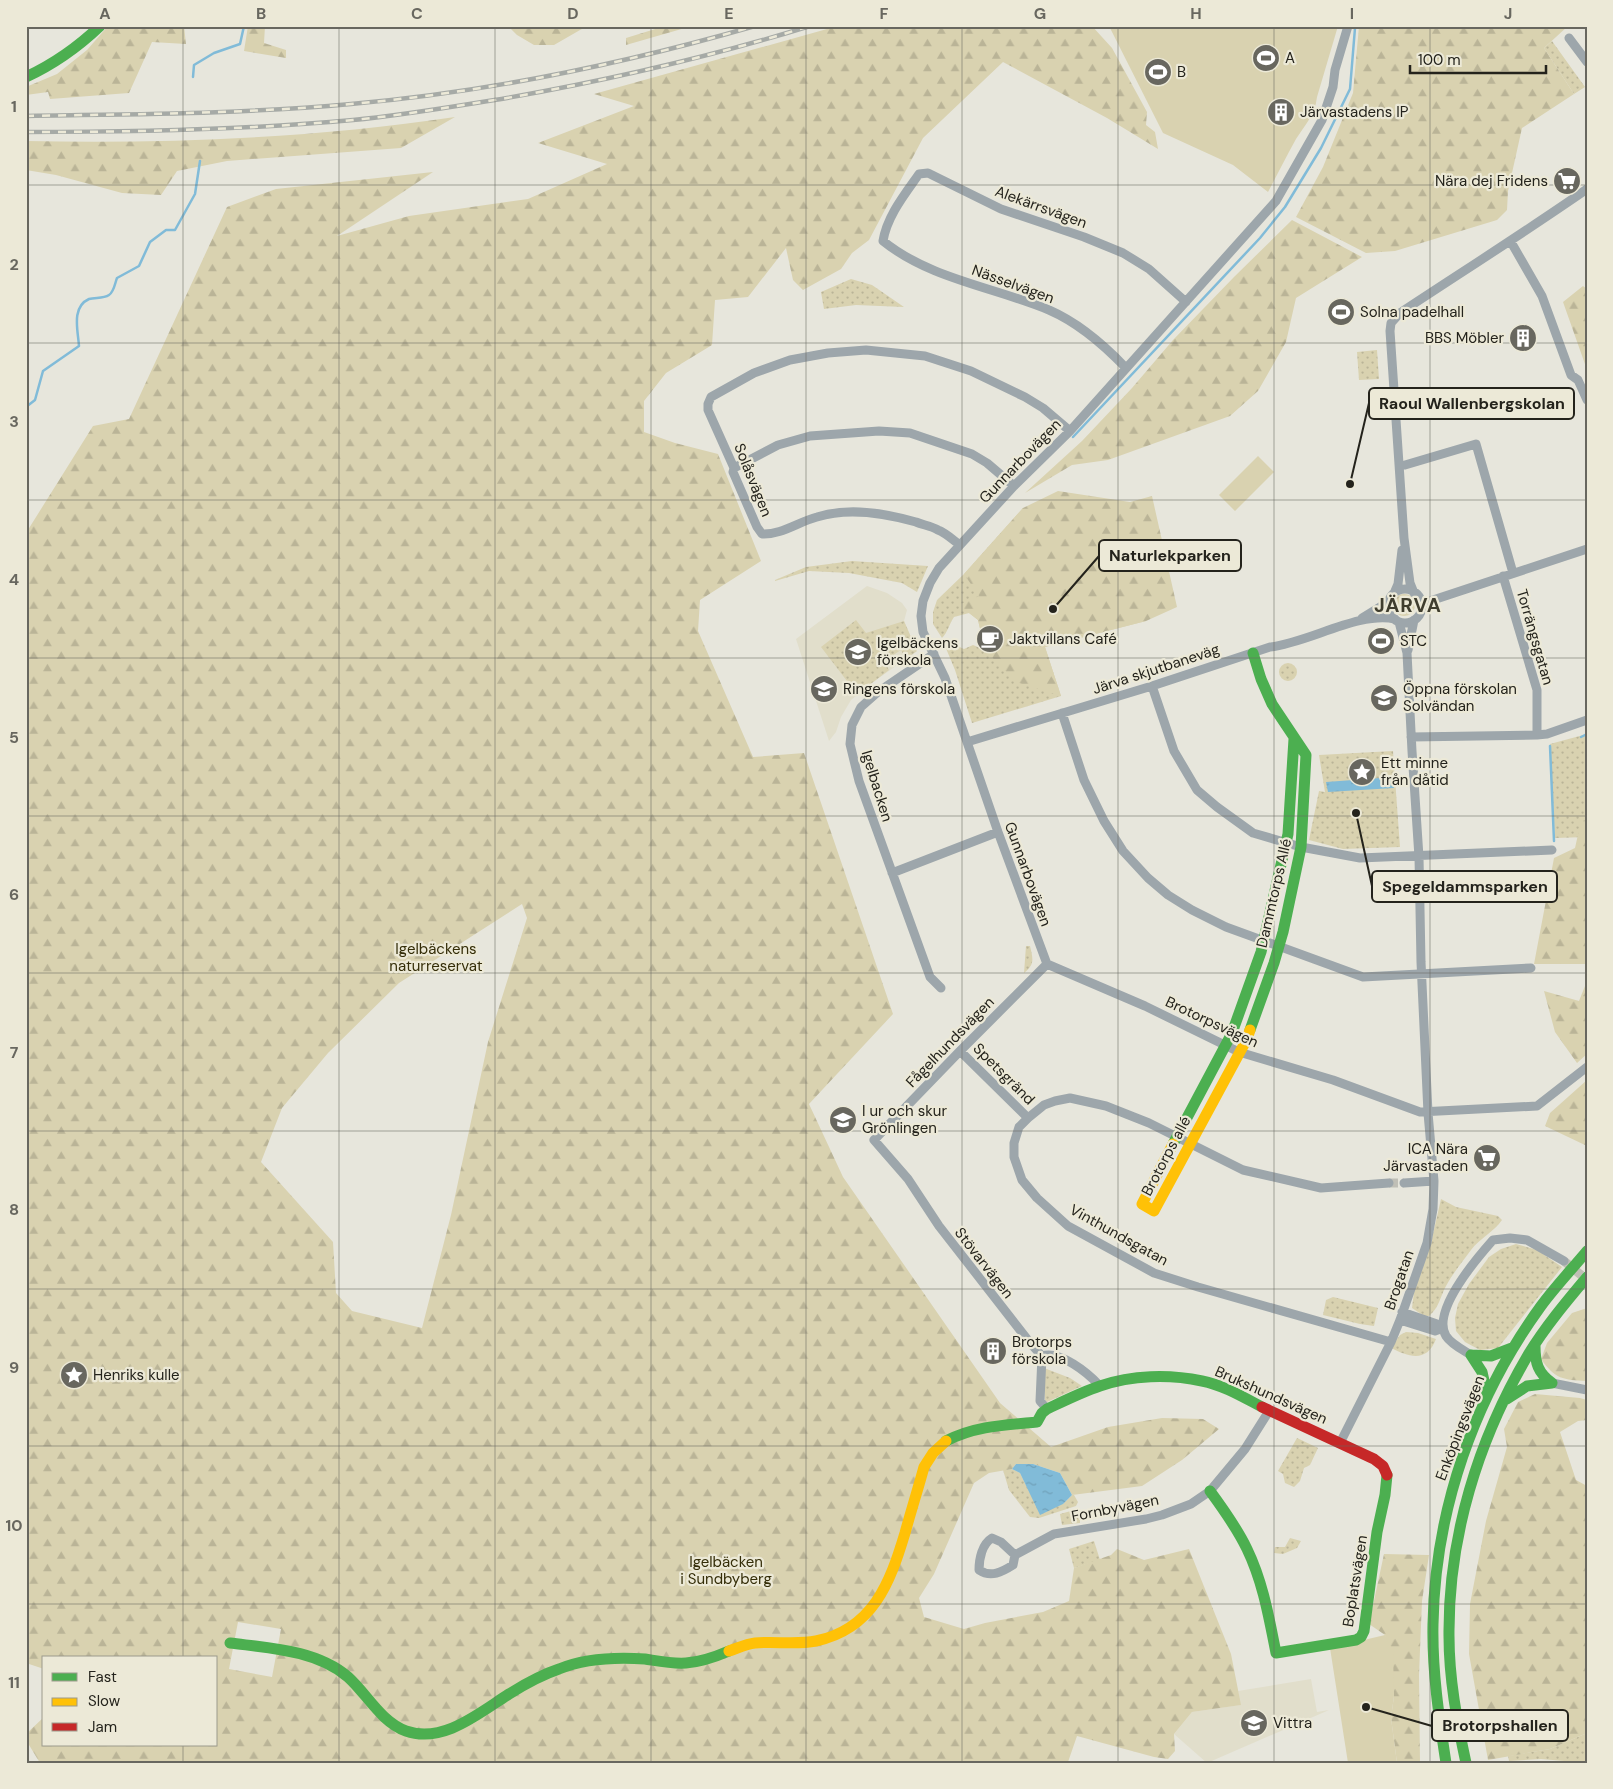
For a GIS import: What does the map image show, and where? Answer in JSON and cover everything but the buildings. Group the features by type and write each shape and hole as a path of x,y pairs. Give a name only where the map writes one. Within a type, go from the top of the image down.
{"main road":[{"path":"26,77 55,64 72,52 100,26"},
{"name":"Dammtorps Allé","path":"1239,1052 1250,1030 1283,932 1301,848 1306,755 1264,691 1253,653"},
{"name":"Dammtorps Allé","path":"1226,1046 1264,941 1286,844 1294,739"},
{"name":"Brotorps allé","path":"1226,1046 1142,1204 1154,1210 1239,1052"},
{"name":"Enköpingsvägen","path":"1446,1763 1436,1703 1432,1612 1442,1529 1458,1466 1487,1394 1512,1348 1553,1290 1587,1251"},
{"name":"Enköpingsvägen","path":"1466,1763 1454,1702 1449,1634 1453,1572 1468,1496 1485,1444 1504,1401 1554,1317 1587,1277"},
{"path":"1535,1346 1538,1372 1552,1383"},
{"path":"1471,1355 1491,1356 1512,1348"},
{"path":"1471,1355 1482,1372 1487,1394"},
{"name":"Brukshundsvägen","path":"230,1643 292,1653 331,1666 347,1676 398,1728 417,1734 436,1733 454,1728 526,1685 571,1664 637,1659 668,1663 694,1663 708,1660 747,1645 816,1642 838,1633 860,1620 875,1606 882,1594 892,1573 924,1467 934,1450 942,1443 962,1432 1037,1422 1047,1409 1100,1386 1148,1377 1195,1380 1225,1389 1340,1443"},
{"path":"1504,1401 1527,1386 1552,1383"},
{"name":"Boplatsvägen","path":"1210,1492 1231,1520 1252,1560 1267,1603 1276,1653 1356,1640 1364,1631 1387,1476 1383,1466 1374,1459 1340,1443"}],"street":[{"name":"Gunnarbovägen","path":"1047,964 998,832 945,678 923,632 921,616 924,601 934,576 960,545 1014,486 1070,430 1276,201 1322,120 1333,88 1334,75 1348,26"},
{"path":"1569,38 1587,62"},
{"name":"Alekärrsvägen","path":"883,241 884,234 899,203 919,174 928,173 1001,210 1084,237 1123,253 1149,269 1186,302"},
{"path":"1407,653 1414,620 1420,613 1421,604 1410,582 1404,538 1390,340 1391,323 1400,313 1511,242 1587,189"},
{"name":"Nässelvägen","path":"883,241 899,254 942,273 1050,311 1087,332 1102,343 1125,367"},
{"path":"1511,242 1542,296 1571,375 1578,380 1587,400"},
{"name":"Solåsvägen","path":"960,545 938,530 928,526 899,518 869,513 844,512 817,516 771,534 762,534 757,527 733,472 734,468 708,410 711,397 754,374 790,360 828,353 866,350 925,356 971,371 1043,408 1070,430"},
{"path":"734,468 778,445 810,436 879,431 910,433 972,454 987,463 1014,486"},
{"name":"Torrängsgatan","path":"1405,466 1476,444 1513,573"},
{"path":"1404,538 1398,584 1381,612 1406,623 1414,620"},
{"path":"1421,604 1587,549"},
{"name":"Torrängsgatan","path":"1503,576 1537,690 1537,735"},
{"path":"1395,591 1404,589 1414,593"},
{"path":"1388,602 1390,611 1397,620 1407,653"},
{"name":"Järva skjutbaneväg","path":"967,742 1152,686 1270,647 1284,646 1381,612"},
{"name":"Brogatan","path":"1340,1443 1391,1342 1426,1243 1433,1209 1434,1181 1428,1112 1419,857 1407,653"},
{"name":"Igelbacken","path":"934,654 878,692 861,707 852,725 850,744 853,762 930,977 941,988"},
{"path":"1152,686 1174,751 1197,790 1217,807 1254,832 1301,848 1360,858 1552,850"},
{"path":"1062,713 1084,780 1104,821 1132,862 1168,895 1192,910 1226,927 1363,977 1531,968"},
{"path":"1411,738 1547,734 1587,720"},
{"path":"892,872 998,832"},
{"name":"Brotorpsvägen","path":"1047,964 1145,1006 1239,1052 1333,1080 1420,1112 1537,1106 1587,1067"},
{"name":"Fågelhundsvägen","path":"874,1140 1047,964"},
{"name":"Spetsgränd","path":"960,1051 1028,1118"},
{"name":"Vinthundsgatan","path":"1389,1183 1321,1188 1243,1170 1178,1136 1106,1106 1070,1098 1044,1105 1019,1128 1014,1143 1014,1156 1022,1180 1037,1198 1068,1226 1154,1273 1207,1290 1391,1342"},
{"name":"Stövarvägen","path":"874,1140 908,1179 939,1226 1042,1356"},
{"path":"1404,1183 1434,1181"},
{"path":"1471,1355 1450,1341 1443,1328 1444,1317 1452,1296 1463,1276 1493,1240 1510,1238 1528,1240 1564,1261"},
{"path":"1401,1316 1435,1332 1443,1328"},
{"path":"1047,1409 1040,1401 1042,1356 1047,1354 1058,1356 1088,1373 1100,1386"},
{"path":"1552,1383 1587,1390"},
{"name":"Fornbyvägen","path":"1015,1555 1054,1534 1162,1515 1191,1504 1210,1492 1245,1449 1270,1411"},
{"name":"Fornbyvägen","path":"992,1538 1001,1542 1015,1555 1013,1565 1003,1571 988,1574 979,1570 982,1553 987,1542 992,1538"}],"shaded area":[{"path":"867,586 887,593 902,603 907,610 904,621 917,651 851,700 841,717 836,732 829,741 796,639"},
{"name":"Vittra","path":"1311,1679 1317,1712 1329,1710 1207,1763 1174,1734 1192,1712 1240,1705 1238,1691"}],"green space":[{"path":"108,26 184,26 186,44 152,42 129,93 50,99 48,92 26,95 26,87 57,74 87,50"},
{"path":"248,26 265,26 264,43 286,50 286,58 244,51"},
{"path":"508,26 587,26 554,45 534,45 517,35"},
{"path":"665,26 692,26 626,45 626,38"},
{"name":"Igelbäckens naturreservat","path":"845,26 1092,26 1112,48 1147,112 1146,125 1155,132 1158,149 1107,118 1003,62 923,138 869,240 852,253 841,269 803,290 793,280 786,248 748,297 715,300 712,345 666,373 644,401 644,432 675,443 718,454 761,561 700,600 698,631 753,757 804,753 893,1014 809,1104 843,1177 1000,1403 1051,1447 1108,1427 1162,1418 1203,1419 1219,1429 1182,1460 1142,1486 1072,1495 1060,1473 1033,1464 1016,1464 1012,1469 989,1473 974,1483 934,1574 919,1598 924,1617 964,1629 1043,1612 1069,1601 1074,1568 1111,1555 1117,1549 1144,1560 1189,1549 1231,1654 1241,1705 1192,1712 1174,1734 1175,1751 1168,1759 1077,1736 1068,1762 1070,1763 40,1763 26,1740 26,1734 42,1719 42,1746 218,1746 218,1656 42,1656 42,1668 26,1663 26,533 93,426 129,419 227,207 276,189 433,172 337,236 409,216 528,199 607,164 538,143 634,106 594,94 827,29","holes":["522,904 527,918 488,1042 451,1215 422,1328 352,1311 336,1293 333,1242 261,1162 282,1108 328,1053 399,983","238,1622 281,1629 272,1677 229,1669"]},
{"path":"1109,26 1338,26 1314,109 1268,192 1233,165 1163,133"},
{"path":"1359,26 1568,26 1544,48 1574,94 1522,128 1508,191 1507,210 1497,220 1395,251 1366,253 1296,217 1323,167 1353,93"},
{"path":"1552,41 1585,87 1574,94 1544,48"},
{"path":"455,117 401,148 227,161 177,171 161,195 122,193 56,175 26,170 26,141 187,140 295,135"},
{"path":"1292,220 1362,257 1296,298 1286,342 1258,391 1230,416 1108,460 1072,465 1025,493 1082,441 1132,388 1173,340"},
{"path":"851,279 872,285 904,307 856,305 824,309 821,292"},
{"path":"1583,286 1587,289 1586,367 1563,302"},
{"path":"1377,350 1379,379 1359,380 1357,352"},
{"path":"1258,456 1274,472 1235,511 1219,495"},
{"path":"1058,491 1130,502 1152,496 1177,607 1146,621 1045,647 1061,696 1016,682 985,650 978,620 959,605 979,596 964,574 1023,508"},
{"path":"1023,508 1146,621 1045,647 1061,696 972,723 945,646 951,643 964,649 973,645 985,650 978,620 969,613 954,617 942,638 933,624 933,612 937,600 964,574"},
{"path":"852,561 928,566 917,592 902,583 849,573 809,571 775,581 806,567"},
{"path":"1404,594 1412,597 1415,605 1412,613 1404,616 1396,613 1393,605 1396,597"},
{"path":"856,620 866,633 904,621 917,651 906,659 901,650 884,661 889,670 860,692 854,682 850,685 821,647"},
{"path":"1288,663 1294,666 1297,672 1294,678 1288,681 1282,678 1279,672 1282,666"},
{"path":"1587,734 1587,837 1555,838 1550,744"},
{"path":"1393,751 1400,847 1343,849 1309,840 1319,791 1325,792 1319,755"},
{"path":"1587,820 1587,964 1534,964 1554,858 1575,848 1581,821"},
{"path":"1026,946 1030,946 1032,964 1024,973"},
{"path":"1587,981 1587,1054 1577,1063 1555,1032 1544,991 1579,1001"},
{"path":"1587,1080 1587,1146 1545,1126 1550,1113"},
{"path":"1441,1199 1456,1207 1498,1216 1502,1220 1471,1250 1449,1281 1435,1309 1429,1316 1424,1316 1412,1308 1414,1292 1431,1243"},
{"path":"1516,1244 1537,1250 1562,1267 1498,1348 1480,1350 1465,1342 1456,1331 1455,1318 1458,1304 1469,1284 1489,1257 1501,1249"},
{"path":"1333,1297 1378,1308 1374,1326 1323,1315 1326,1300"},
{"path":"1587,1308 1587,1381 1560,1377 1551,1371 1541,1359 1547,1343 1572,1313"},
{"path":"1406,1332 1418,1333 1436,1339 1428,1352 1423,1355 1404,1354 1391,1348 1400,1335"},
{"path":"1044,1368 1070,1378 1082,1386 1047,1402 1045,1400"},
{"path":"1535,1394 1587,1400 1587,1420 1578,1421 1560,1432 1576,1480 1587,1486 1587,1733 1550,1749 1488,1760 1469,1654 1470,1604 1486,1521 1507,1447 1504,1429 1518,1402"},
{"path":"1297,1438 1318,1448 1310,1465 1304,1468 1300,1481 1294,1487 1285,1483 1283,1474 1278,1471"},
{"path":"1012,1469 1020,1473 1026,1485 1063,1504 1074,1495 1078,1502 1076,1506 1039,1518 1030,1517 1009,1490 1003,1470"},
{"path":"1080,1510 1080,1523 1062,1525 1060,1514"},
{"path":"1290,1538 1301,1541 1297,1548 1283,1554 1274,1553 1275,1547 1285,1547"},
{"path":"1094,1541 1100,1560 1074,1568 1069,1549"},
{"path":"1384,1554 1429,1555 1422,1601 1419,1675 1420,1763 1397,1763 1391,1718 1394,1696 1385,1635 1369,1624"},
{"path":"1385,1635 1393,1651 1394,1696 1391,1718 1397,1763 1348,1763 1330,1648"},
{"path":"1587,1733 1587,1763 1541,1759 1509,1761 1508,1756 1550,1749"}],"water":[{"path":"1394,777 1394,788 1328,792 1326,782"},
{"path":"1016,1464 1033,1464 1060,1473 1072,1495 1063,1504 1040,1515 1020,1473 1012,1469"}],"waterway":[{"path":"193,77 194,65 214,53 240,44 244,26"},
{"path":"1073,437 1260,238 1285,207 1321,148 1350,89 1355,28"},
{"path":"26,407 35,400 43,371 79,346 77,320 83,303 89,299 111,294 117,278 139,266 150,242 166,230 175,230 195,194 200,161"},
{"path":"1581,737 1587,734"},
{"path":"1550,746 1554,841"}],"tunnel":[{"path":"1389,1183 1404,1183"},
{"path":"1564,1261 1587,1280"}],"railway":[{"path":"26,116 270,110 402,99 555,75 655,53 755,26"},
{"path":"26,132 230,128 392,116 583,84 697,58 810,26"}],"traffic: fast":[{"path":"26,77 46,67 65,54 100,26"},
{"path":"1250,1030 1283,932 1301,847 1306,755 1272,704 1261,679 1253,653"},
{"path":"1173,1144 1232,1033 1261,952 1288,834 1294,739"},
{"path":"1446,1763 1435,1677 1433,1624 1435,1581 1441,1539 1450,1498 1478,1417 1496,1378 1517,1341 1541,1306 1587,1251"},
{"path":"1466,1763 1454,1700 1449,1652 1450,1599 1460,1526 1469,1490 1481,1455 1510,1387 1541,1335 1587,1277"},
{"path":"1535,1346 1538,1367 1543,1375 1552,1383"},
{"path":"1471,1355 1491,1356 1512,1348"},
{"path":"1471,1355 1482,1372 1487,1394"},
{"path":"946,1441 979,1429 1037,1422 1042,1413 1047,1409 1093,1388 1112,1382 1138,1378 1177,1377 1202,1381 1225,1388 1262,1407"},
{"path":"1507,1399 1527,1386 1552,1383"},
{"path":"1210,1491 1235,1526 1253,1562 1265,1600 1276,1653 1356,1640 1361,1637 1364,1631 1377,1532 1387,1475"},
{"path":"230,1643 292,1652 322,1661 348,1677 375,1707 397,1727 420,1734 447,1730 460,1725 533,1680 569,1665 601,1659 623,1658 686,1663 708,1659 729,1651"}],"traffic: slow":[{"path":"1173,1144 1142,1204 1154,1211 1247,1039 1250,1030"},
{"path":"729,1651 755,1643 801,1643 816,1641 836,1635 852,1626 865,1615 876,1601 893,1569 924,1467 933,1453 946,1441"}],"traffic: jam":[{"path":"1262,1407 1374,1459 1383,1466 1387,1475"}],"place":[{"name":"A","path":"1266,58"},
{"name":"B","path":"1158,72"},
{"name":"Järvastadens IP","path":"1281,112"},
{"name":"Nära dej Fridens","path":"1567,181"},
{"name":"Solna padelhall","path":"1341,312"},
{"name":"BBS Möbler","path":"1523,338"},
{"name":"Raoul Wallenbergskolan","path":"1350,484"},
{"name":"Naturlekparken","path":"1053,609"},
{"name":"Jaktvillans Café","path":"990,639"},
{"name":"STC","path":"1381,641"},
{"name":"Igelbäckens förskola","path":"858,652"},
{"name":"Ringens förskola","path":"824,689"},
{"name":"Öppna förskolan Solvändan","path":"1384,698"},
{"name":"Ett minne från dåtid","path":"1362,772"},
{"name":"Spegeldammsparken","path":"1356,813"},
{"name":"I ur och skur Grönlingen","path":"843,1120"},
{"name":"ICA Nära Järvastaden","path":"1487,1158"},
{"name":"Brotorps förskola","path":"993,1351"},
{"name":"Henriks kulle","path":"74,1375"},
{"name":"Brotorpshallen","path":"1366,1707"},
{"name":"Vittra","path":"1254,1723"}],"district":[{"name":"JÄRVA","path":"1408,605"}],"park label":[{"name":"Igelbäcken i Sundbyberg","path":"726,1570"}]}
